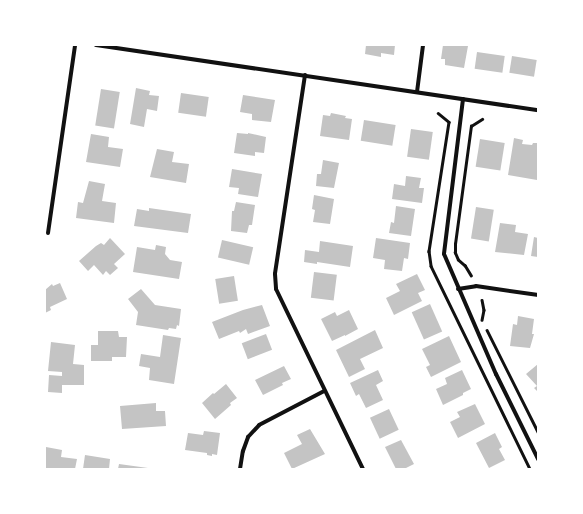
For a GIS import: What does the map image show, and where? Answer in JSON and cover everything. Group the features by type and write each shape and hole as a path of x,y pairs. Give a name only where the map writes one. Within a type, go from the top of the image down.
{"street":[{"path":"48,233 75,45"},
{"path":"96,45 538,110"},
{"path":"417,92 423,45"},
{"path":"305,75 275,274 276,289 363,469"},
{"path":"463,99 444,254 496,374 538,459"},
{"path":"458,289 476,286 538,295"},
{"path":"240,469 243,451 248,437 259,425 324,391"}],"path":[{"path":"471,276 469,271 458,260 455,253 455,244 471,126 482,119"},
{"path":"482,300 484,310 482,320 538,432"}],"building":[{"path":"366,45 395,45 394,55 381,53 381,57 365,54"},
{"path":"443,45 468,46 464,68 445,65 445,59 441,59"},
{"path":"477,52 505,56 502,73 475,69"},
{"path":"512,56 537,60 534,77 509,73"},
{"path":"136,88 150,91 149,95 159,96 157,111 147,109 144,127 130,124"},
{"path":"101,89 120,92 114,129 95,126"},
{"path":"181,93 209,97 206,117 178,113"},
{"path":"243,95 275,100 271,122 252,120 252,114 240,112"},
{"path":"331,113 346,116 345,118 352,119 349,140 320,136 323,115 330,116"},
{"path":"364,120 396,125 392,146 361,141"},
{"path":"411,129 433,132 429,160 407,157"},
{"path":"237,133 248,133 266,137 264,153 255,152 255,156 234,153"},
{"path":"91,134 109,137 108,147 123,149 120,167 86,162"},
{"path":"514,138 523,140 522,144 532,145 533,143 538,143 537,180 508,175"},
{"path":"480,139 505,143 500,171 476,167"},
{"path":"157,149 174,152 172,162 189,164 186,183 150,177"},
{"path":"323,160 339,163 334,188 316,186 317,174 321,174"},
{"path":"232,169 262,174 258,197 238,194 239,188 229,187"},
{"path":"406,176 421,178 419,188 424,188 422,203 392,199 394,184 405,186"},
{"path":"89,181 105,184 102,201 116,203 114,223 76,218 78,202 83,203"},
{"path":"314,195 334,199 330,224 313,222 315,210 312,209"},
{"path":"236,202 255,205 252,225 249,225 247,233 231,231 232,211 234,211"},
{"path":"396,206 415,209 411,236 389,233 391,222 394,223"},
{"path":"476,207 494,210 489,241 471,239"},
{"path":"149,208 191,214 188,233 134,226 137,209 149,211"},
{"path":"500,223 516,225 515,232 528,234 524,255 495,252"},
{"path":"534,237 538,238 538,257 531,256"},
{"path":"110,238 125,254 114,264 118,268 110,275 106,271 103,275 94,265 88,271 79,261 96,246 101,243 104,245"},
{"path":"376,238 410,243 408,259 404,258 402,271 384,269 385,260 373,258"},
{"path":"222,240 253,247 249,265 218,258"},
{"path":"320,241 353,246 350,267 317,262 317,264 304,262 305,250 319,252"},
{"path":"156,245 166,247 165,254 170,260 182,262 179,279 133,272 137,247 155,250"},
{"path":"314,272 337,275 334,301 311,298"},
{"path":"417,274 425,290 418,293 422,301 394,315 386,298 400,291 396,284"},
{"path":"234,276 238,301 219,304 215,279"},
{"path":"60,283 67,299 50,307 51,310 45,313 45,290 52,284 53,286"},
{"path":"141,289 155,305 181,309 179,326 177,325 176,329 169,328 168,330 136,325 138,312 128,299"},
{"path":"430,304 442,331 424,340 412,312"},
{"path":"262,305 270,326 248,334 246,329 240,333 239,331 219,339 212,322 243,310"},
{"path":"349,310 358,329 332,341 321,319 335,312 337,316"},
{"path":"518,316 534,319 532,334 534,334 530,348 510,346 513,324 517,325"},
{"path":"375,330 383,348 360,359 365,369 349,377 336,350"},
{"path":"98,331 118,331 119,337 127,337 126,357 112,357 112,361 91,361 91,345 98,345"},
{"path":"266,334 272,350 248,359 242,343"},
{"path":"163,335 181,338 174,384 149,380 150,368 139,366 141,354 160,357"},
{"path":"449,336 461,362 431,377 426,367 430,365 422,349"},
{"path":"51,342 75,345 73,364 84,365 84,385 62,385 62,393 48,392 49,375 62,376 62,372 48,371"},
{"path":"538,364 538,392 534,388 537,386 526,374"},
{"path":"284,366 291,379 282,383 283,385 263,395 255,380"},
{"path":"378,370 383,381 376,385 383,400 366,408 359,394 356,396 350,383"},
{"path":"462,370 471,389 463,393 463,395 443,405 436,389 447,384 445,378"},
{"path":"226,384 237,398 230,403 231,405 215,419 202,403"},
{"path":"156,403 156,411 165,411 166,426 122,429 120,406"},
{"path":"475,404 485,424 458,438 450,422 460,417 457,412"},
{"path":"389,409 399,430 380,439 370,418"},
{"path":"310,429 325,454 292,469 284,453 302,444 297,435"},
{"path":"204,431 220,433 217,455 212,454 212,456 207,455 207,453 185,450 188,433 203,435"},
{"path":"495,433 502,447 499,449 505,460 489,468 476,443"},
{"path":"401,440 414,464 404,469 396,469 385,447"},
{"path":"46,447 62,450 61,457 77,459 75,469 45,469"},
{"path":"85,455 110,459 109,469 83,469"},
{"path":"119,464 148,468 148,469 118,469"}]}
